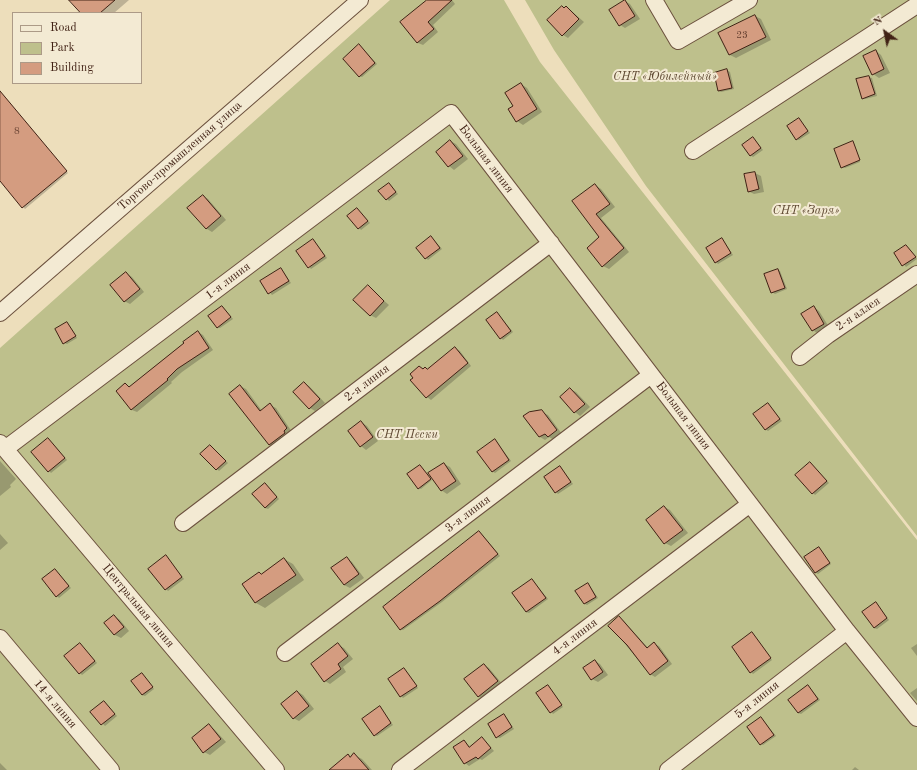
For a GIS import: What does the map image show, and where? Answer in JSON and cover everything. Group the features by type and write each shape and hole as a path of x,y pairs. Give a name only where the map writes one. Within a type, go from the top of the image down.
{"street":[{"name":"Торгово-промышленная улица","path":"0,313 360,0"},
{"path":"654,0 678,41 749,0"},
{"path":"692,151 917,5"},
{"name":"Большая линия","path":"451,113 847,631 917,718"},
{"name":"1-я линия","path":"2,446 451,113"},
{"name":"2-я линия","path":"183,523 551,243"},
{"name":"2-я аллея","path":"800,357 828,334 917,274"},
{"name":"3-я линия","path":"285,653 651,375"},
{"name":"Центральная линия","path":"2,446 276,770"},
{"name":"4-я линия","path":"400,770 750,504"},
{"name":"5-я линия","path":"668,770 847,631"},
{"name":"14-я линия","path":"0,638 111,770"}],"green space":[{"name":"СНТ Пески","path":"390,0 504,0 540,62 917,540 917,770 0,770 0,348"},
{"name":"СНТ «Заря»","path":"525,0 917,0 917,536 646,186 554,50"}],"building":[{"path":"69,0 115,0 101,12 80,12"},
{"path":"427,0 452,0 428,22 434,29 417,43 400,22"},
{"path":"625,0 635,16 619,26 609,10"},
{"path":"562,6 564,8 566,6 579,19 562,36 547,20"},
{"path":"755,15 766,37 729,55 718,33"},
{"path":"359,44 375,63 359,77 343,59"},
{"path":"876,50 884,69 872,75 863,56"},
{"path":"727,69 732,88 718,91 714,73"},
{"path":"869,76 875,94 862,99 856,79"},
{"path":"521,83 537,109 516,122 508,109 513,106 505,93"},
{"path":"0,91 67,171 22,208 0,181"},
{"path":"799,118 808,131 796,140 787,126"},
{"path":"753,137 761,148 750,156 742,145"},
{"path":"450,140 463,156 448,167 436,152"},
{"path":"853,141 860,160 841,168 834,149"},
{"path":"755,172 759,189 748,192 744,174"},
{"path":"389,183 396,192 386,200 378,191"},
{"path":"595,184 610,204 596,214 624,248 602,267 587,248 599,237 572,201"},
{"path":"203,195 221,216 206,229 187,208"},
{"path":"357,208 368,221 358,229 347,216"},
{"path":"431,236 440,248 425,259 416,248"},
{"path":"722,238 731,253 715,263 706,248"},
{"path":"313,239 325,256 308,268 296,251"},
{"path":"906,245 916,257 902,266 894,253"},
{"path":"281,268 289,281 268,294 260,281"},
{"path":"778,269 785,288 771,293 764,274"},
{"path":"126,272 140,289 124,302 110,285"},
{"path":"368,285 384,301 370,316 353,300"},
{"path":"222,306 231,317 217,328 208,316"},
{"path":"814,306 824,324 812,331 801,314"},
{"path":"497,312 511,331 500,339 486,320"},
{"path":"67,322 76,336 63,344 55,329"},
{"path":"198,331 209,348 177,369 167,379 168,380 131,410 116,391 125,383 129,387"},
{"path":"455,347 468,363 426,398 410,380 413,378 410,374 419,366 423,369 425,367 427,369"},
{"path":"304,382 320,399 309,409 293,392"},
{"path":"240,385 260,411 270,403 287,428 284,431 285,433 269,445 229,394"},
{"path":"570,388 585,404 574,413 560,397"},
{"path":"768,403 780,419 765,430 753,414"},
{"path":"542,410 557,430 548,437 545,434 539,437 523,416 529,412"},
{"path":"361,421 373,437 360,447 348,431"},
{"path":"48,438 65,458 48,472 31,452"},
{"path":"495,439 509,460 492,472 477,452"},
{"path":"210,445 226,461 216,470 200,454"},
{"path":"810,462 827,481 812,494 795,475"},
{"path":"444,463 456,481 441,491 428,473"},
{"path":"420,465 431,479 418,489 407,474"},
{"path":"560,466 571,482 555,493 544,477"},
{"path":"265,483 277,497 265,508 252,494"},
{"path":"664,506 683,530 664,544 646,520"},
{"path":"479,531 498,554 440,601 400,630 383,607"},
{"path":"819,547 830,563 815,573 804,557"},
{"path":"166,555 182,577 165,590 148,569"},
{"path":"347,557 359,574 344,585 331,568"},
{"path":"284,558 296,575 255,603 242,584 259,572 261,574"},
{"path":"55,569 69,586 56,597 42,579"},
{"path":"532,579 546,598 526,612 512,593"},
{"path":"588,583 596,597 584,604 575,591"},
{"path":"876,602 887,618 874,628 862,612"},
{"path":"114,615 124,627 114,635 104,623"},
{"path":"619,616 647,648 654,642 668,661 650,675 627,645 608,626"},
{"path":"752,632 771,658 750,673 732,647"},
{"path":"80,643 95,661 79,674 64,656"},
{"path":"338,643 348,656 338,664 341,669 324,682 311,664"},
{"path":"595,660 603,672 591,680 583,668"},
{"path":"484,664 498,681 478,697 464,679"},
{"path":"404,668 417,686 400,697 388,679"},
{"path":"142,673 153,687 142,695 131,681"},
{"path":"548,685 562,705 550,713 536,693"},
{"path":"808,685 818,699 798,713 788,700"},
{"path":"297,691 309,706 293,719 281,704"},
{"path":"104,701 115,714 101,725 90,712"},
{"path":"380,706 391,723 374,736 362,719"},
{"path":"504,714 512,727 496,738 488,724"},
{"path":"761,717 774,735 760,745 747,727"},
{"path":"209,724 221,739 203,753 192,738"},
{"path":"482,737 491,748 478,759 476,757 464,764 453,747 464,740 469,747"},
{"path":"354,753 369,770 329,770 348,754 350,757"}],"park label":[{"name":"СНТ «Юбилейный»","path":"665,77"}]}
